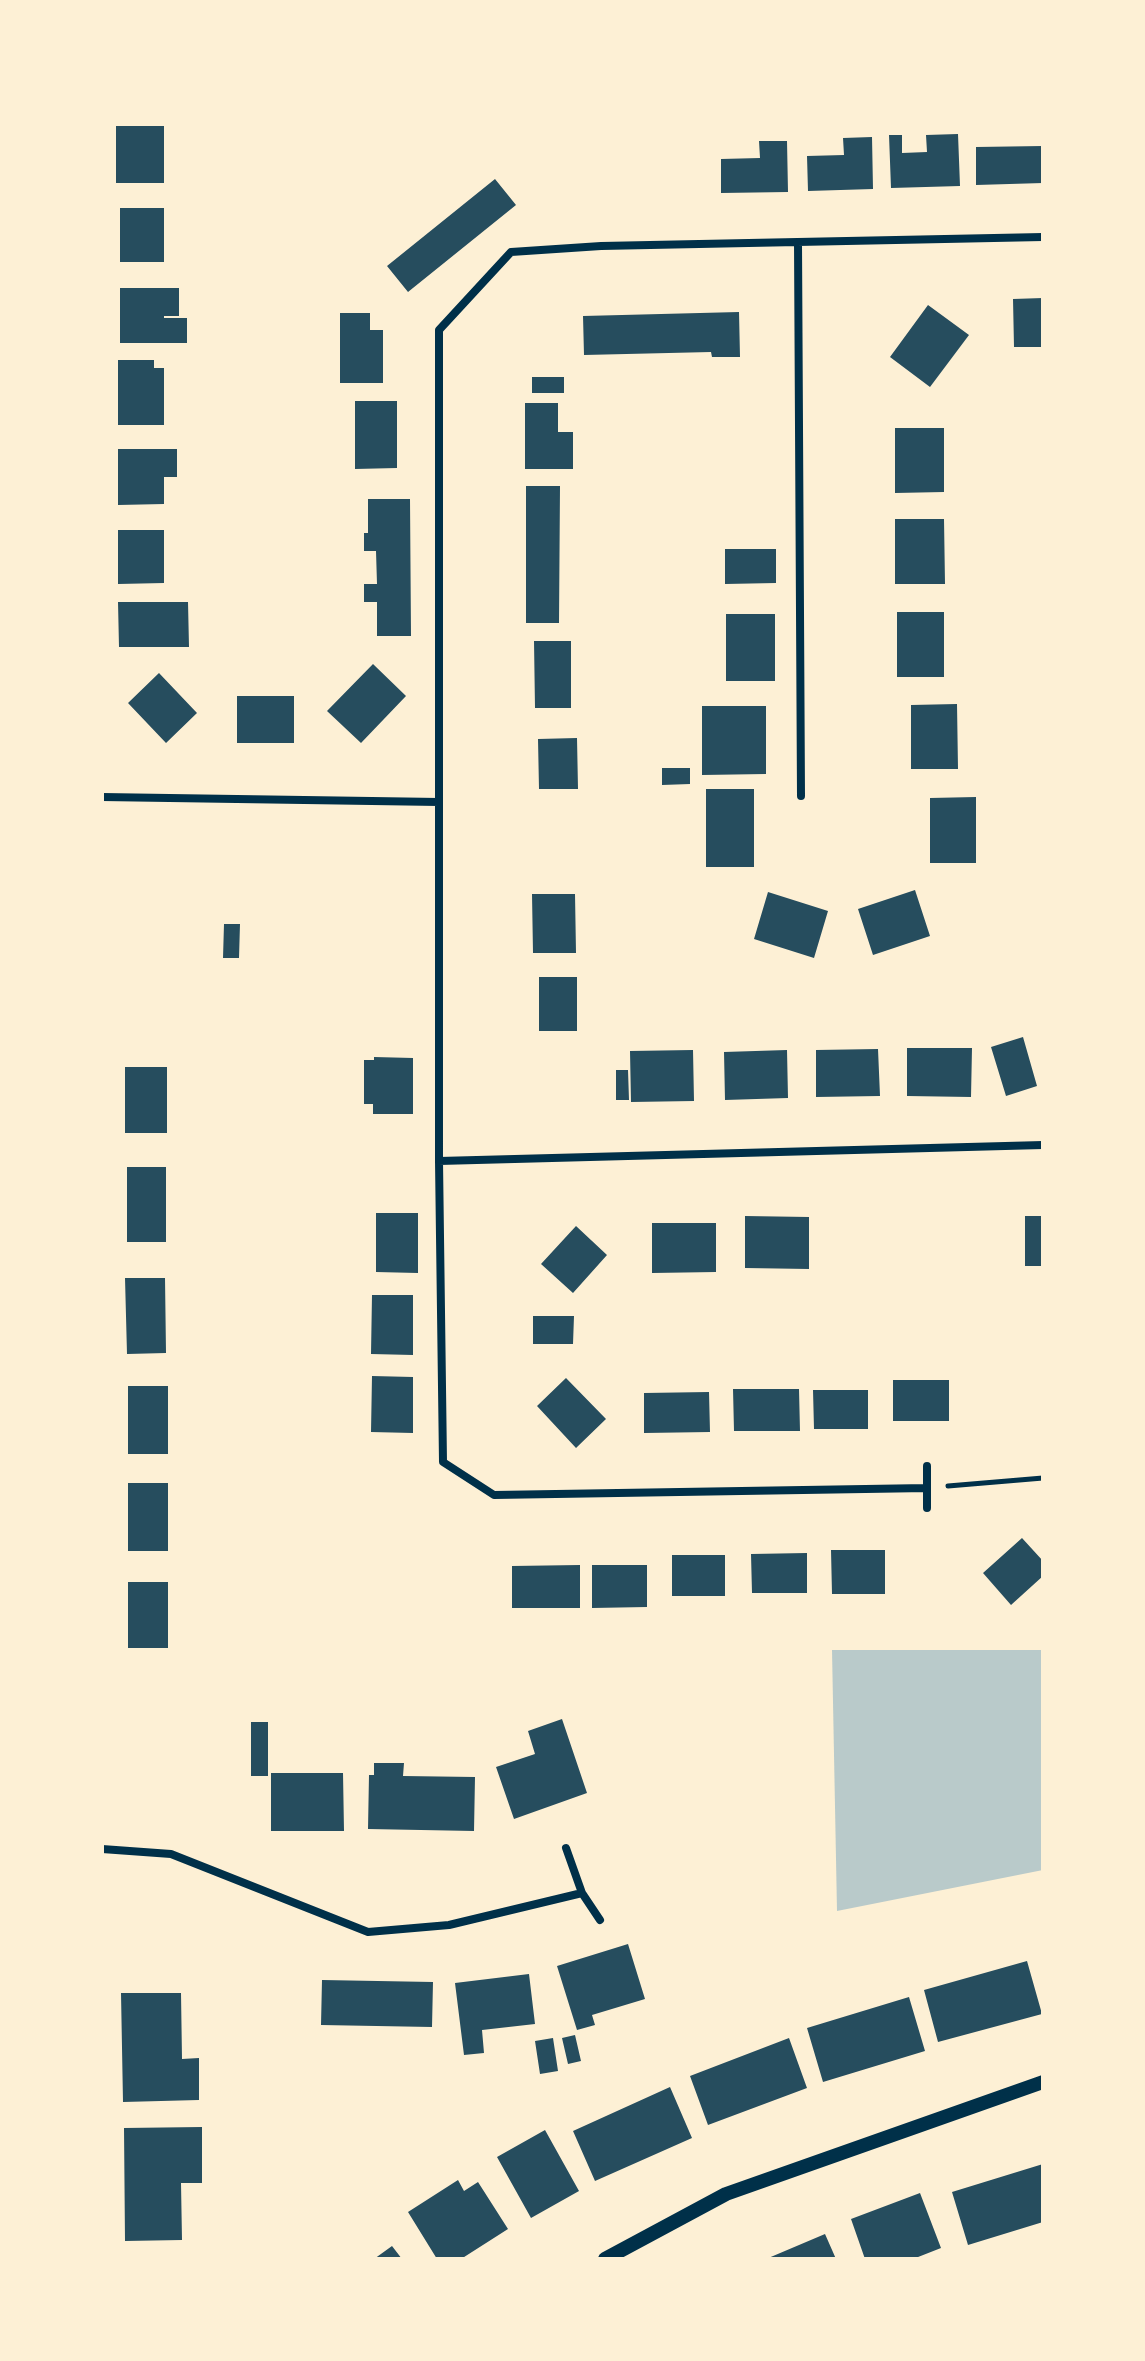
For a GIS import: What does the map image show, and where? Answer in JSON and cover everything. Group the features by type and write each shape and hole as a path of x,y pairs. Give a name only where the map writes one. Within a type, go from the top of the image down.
{"street":[{"path":"927,1488 494,1495 443,1462 439,1161 439,330 511,252 601,246 1043,237"},
{"path":"798,242 801,796"},
{"path":"102,797 439,802"},
{"path":"439,1161 1043,1145"},
{"path":"927,1466 927,1508"},
{"path":"566,1848 582,1893 600,1920"},
{"path":"102,1849 171,1854 368,1932 449,1925 582,1893"},
{"path":"605,2259 622,2255 726,2194 1043,2082"}],"path":[{"path":"927,1488 1043,1478"}],"shaded area":[{"path":"832,1650 1043,1650 1043,1870 837,1911"}],"building":[{"path":"116,126 164,126 164,183 116,183"},
{"path":"958,134 960,186 891,188 889,135 902,135 902,153 927,152 926,135"},
{"path":"872,137 873,189 808,191 807,156 844,155 843,138"},
{"path":"759,141 787,141 788,192 721,193 721,159 760,158"},
{"path":"1043,146 1043,183 976,185 976,147"},
{"path":"495,179 516,205 408,292 387,266"},
{"path":"120,208 164,208 164,262 120,262"},
{"path":"120,288 179,288 179,316 164,318 187,318 187,343 120,343"},
{"path":"1043,298 1043,347 1014,347 1013,299"},
{"path":"928,305 969,335 930,387 890,357"},
{"path":"739,312 740,357 712,357 711,352 584,355 583,316"},
{"path":"340,313 370,313 370,330 383,330 383,383 340,383"},
{"path":"118,360 154,360 154,368 164,368 164,425 118,425"},
{"path":"532,377 564,377 564,393 532,393"},
{"path":"355,401 397,401 397,468 355,469"},
{"path":"525,403 558,403 558,432 573,432 573,469 525,469"},
{"path":"895,428 944,428 944,492 895,493"},
{"path":"118,449 177,449 177,477 164,477 164,504 118,505"},
{"path":"526,486 560,486 559,623 526,623"},
{"path":"368,499 410,499 411,636 377,636 377,602 364,602 364,584 377,584 376,551 364,551 364,533 368,533"},
{"path":"895,519 944,519 945,584 895,584"},
{"path":"118,530 164,530 164,583 118,584"},
{"path":"725,549 776,549 776,583 725,584"},
{"path":"118,602 188,602 189,647 119,647"},
{"path":"897,612 944,612 944,677 897,677"},
{"path":"726,614 775,614 775,681 726,681"},
{"path":"534,641 571,641 571,708 535,708"},
{"path":"373,664 406,696 361,743 327,711"},
{"path":"159,673 197,713 166,743 128,703"},
{"path":"237,696 294,696 294,743 237,743"},
{"path":"957,704 958,769 911,769 911,705"},
{"path":"702,706 766,706 766,774 702,775"},
{"path":"577,738 578,789 539,789 538,739"},
{"path":"662,768 690,768 690,784 662,785"},
{"path":"706,789 754,789 754,867 706,867"},
{"path":"976,797 976,863 930,863 930,798"},
{"path":"915,890 930,936 873,955 858,909"},
{"path":"768,892 828,911 814,958 754,939"},
{"path":"532,894 575,894 576,953 533,953"},
{"path":"224,924 240,924 239,958 223,958"},
{"path":"539,977 577,977 577,1031 539,1031"},
{"path":"1023,1037 1037,1086 1006,1096 991,1047"},
{"path":"907,1048 972,1048 971,1097 907,1096"},
{"path":"878,1049 880,1096 816,1097 816,1050"},
{"path":"693,1050 694,1101 631,1102 630,1051"},
{"path":"787,1050 788,1098 725,1100 724,1052"},
{"path":"374,1057 413,1058 413,1114 373,1114 373,1104 364,1104 364,1060 374,1060"},
{"path":"125,1067 167,1067 167,1133 125,1133"},
{"path":"616,1070 628,1070 629,1100 616,1100"},
{"path":"127,1167 166,1167 166,1242 127,1242"},
{"path":"376,1213 418,1213 418,1273 376,1272"},
{"path":"745,1216 809,1217 809,1269 745,1268"},
{"path":"1025,1216 1043,1216 1043,1266 1025,1266"},
{"path":"652,1223 716,1223 716,1272 652,1273"},
{"path":"576,1226 607,1255 573,1293 541,1264"},
{"path":"125,1278 165,1278 166,1353 127,1354"},
{"path":"372,1295 413,1295 413,1355 371,1354"},
{"path":"533,1316 574,1316 573,1344 533,1344"},
{"path":"372,1376 413,1377 413,1433 371,1432"},
{"path":"566,1378 606,1419 576,1448 537,1406"},
{"path":"893,1380 949,1380 949,1421 893,1421"},
{"path":"128,1386 168,1386 168,1454 128,1454"},
{"path":"733,1389 799,1389 800,1431 734,1431"},
{"path":"813,1390 868,1390 868,1429 814,1429"},
{"path":"709,1392 710,1432 644,1433 644,1393"},
{"path":"128,1483 168,1483 168,1551 128,1551"},
{"path":"1022,1538 1043,1561 1043,1576 1011,1605 983,1573"},
{"path":"831,1550 885,1550 885,1594 832,1594"},
{"path":"807,1553 807,1593 752,1593 751,1554"},
{"path":"672,1555 725,1555 725,1596 672,1596"},
{"path":"580,1565 580,1608 512,1608 512,1566"},
{"path":"592,1565 647,1565 647,1607 592,1608"},
{"path":"128,1582 168,1582 168,1648 128,1648"},
{"path":"562,1719 587,1793 514,1819 496,1767 535,1754 528,1731"},
{"path":"251,1722 268,1722 268,1776 251,1776"},
{"path":"374,1763 404,1763 403,1776 475,1777 474,1831 368,1829 369,1775 374,1775"},
{"path":"271,1773 343,1773 344,1831 271,1831"},
{"path":"628,1944 645,1999 592,2015 595,2025 577,2030 557,1966"},
{"path":"1027,1961 1042,2014 938,2042 924,1990"},
{"path":"529,1974 535,2024 482,2030 484,2053 464,2055 455,1983"},
{"path":"322,1980 433,1982 432,2027 321,2025"},
{"path":"121,1993 181,1993 182,2059 199,2058 199,2100 123,2102"},
{"path":"909,1997 925,2051 823,2082 807,2028"},
{"path":"575,2035 581,2061 568,2064 562,2038"},
{"path":"553,2038 558,2071 540,2074 535,2041"},
{"path":"789,2038 807,2088 708,2125 690,2076"},
{"path":"670,2087 692,2138 595,2181 573,2131"},
{"path":"202,2127 202,2183 181,2183 182,2240 125,2241 124,2128"},
{"path":"545,2130 579,2191 531,2218 497,2157"},
{"path":"1043,2164 1043,2222 968,2245 952,2192"},
{"path":"458,2180 464,2191 478,2182 508,2229 461,2259 437,2259 408,2212"},
{"path":"920,2193 941,2248 913,2259 865,2259 851,2219"},
{"path":"825,2234 836,2259 766,2259"},
{"path":"392,2246 402,2259 374,2259"}]}
